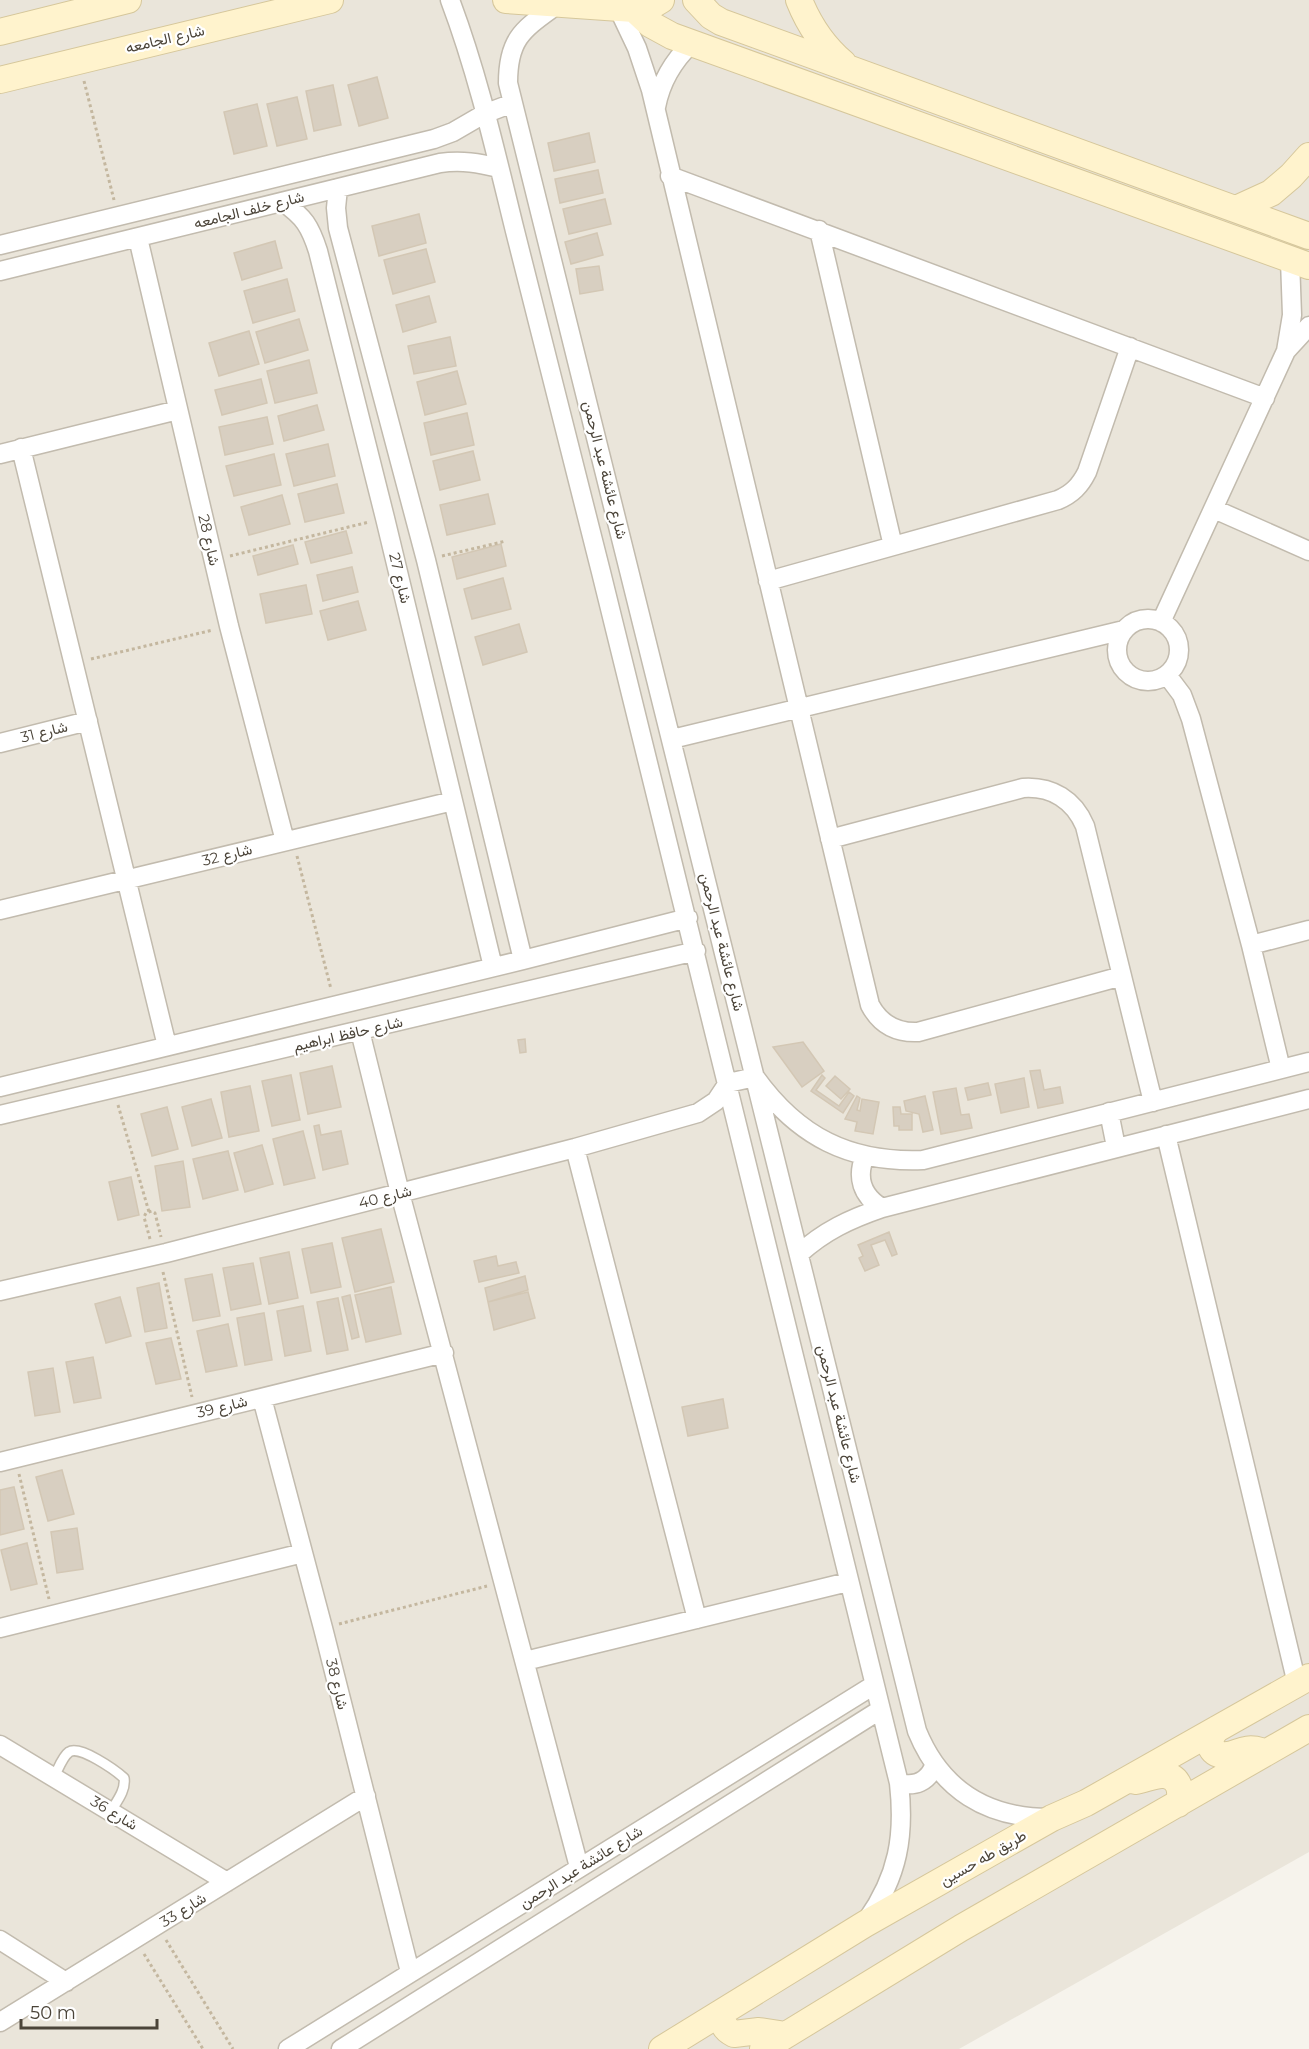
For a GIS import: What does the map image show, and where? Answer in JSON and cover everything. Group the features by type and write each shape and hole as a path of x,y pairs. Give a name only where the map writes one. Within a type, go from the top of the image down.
{"street":[{"path":"0,32 128,0"},
{"name":"شارع الجامعه","path":"0,80 330,0"},
{"name":"شارع عائشة عبد الرحمن","path":"450,0 468,51 499,168 616,631 899,1783 902,1832 897,1857 890,1881 865,1924"},
{"path":"506,0 626,9 651,6 661,0"},
{"path":"696,0 711,16 721,22 1309,236"},
{"path":"799,0 808,21 823,43 848,68"},
{"name":"شارع عائشة عبد الرحمن","path":"558,4 528,26 515,42 508,62 508,83 917,1731 924,1750 934,1766 967,1796 987,1807 1007,1814 1029,1818 1052,1818"},
{"path":"626,9 661,31 692,43 1300,263 1286,351 1161,622"},
{"path":"626,9 648,79 870,1005 879,1019 893,1028 918,1032 1122,976"},
{"path":"655,112 661,86 667,74 678,57 692,43"},
{"path":"839,96 848,68"},
{"name":"شارع خلف الجامعه","path":"0,245 434,139 453,132 484,114 513,103"},
{"path":"1236,209 1271,193 1309,156"},
{"name":"شارع خلف الجامعه","path":"0,272 450,162 479,163 499,168"},
{"path":"670,176 1265,398"},
{"path":"1165,214 1175,187"},
{"name":"شارع 27","path":"338,188 336,208 338,228 426,560 523,960"},
{"name":"شارع 27","path":"283,202 300,214 312,231 385,518 494,967"},
{"path":"819,230 893,546"},
{"name":"شارع 28","path":"138,238 229,626 289,840"},
{"path":"1286,351 1309,326"},
{"path":"768,581 1058,500 1075,490 1087,472 1130,347"},
{"path":"0,454 178,410"},
{"path":"21,448 167,1046"},
{"path":"1214,509 1309,551"},
{"path":"1148,619 1161,622 1171,629 1177,640 1179,653 1175,665 1167,675 1155,681 1142,681 1130,676 1121,667 1116,654 1118,641 1124,630 1135,621 1148,619"},
{"path":"616,631 643,624"},
{"path":"672,739 1124,630"},
{"path":"1167,675 1182,695 1189,712 1251,945 1281,1069"},
{"name":"شارع 31","path":"0,743 88,721"},
{"path":"830,839 1023,788 1053,792 1069,802 1076,809 1085,826 1153,1102"},
{"name":"شارع 32","path":"0,910 453,801"},
{"name":"شارع حافظ ابراهيم","path":"0,1087 688,918"},
{"path":"1251,945 1309,930"},
{"name":"شارع حافظ ابراهيم","path":"0,1115 696,951"},
{"path":"360,1031 400,1193 579,1867"},
{"path":"728,1083 756,1077 775,1102 796,1122 829,1143 885,1160 923,1160 1309,1062"},
{"name":"شارع 40","path":"0,1291 160,1254 400,1193 575,1148 698,1113 716,1101 728,1083"},
{"path":"799,1254 812,1242 835,1227 882,1208 1309,1099"},
{"path":"1109,1112 1116,1147"},
{"path":"1166,1135 1303,1681"},
{"path":"575,1148 697,1619"},
{"path":"866,1156 861,1173 864,1190 868,1197 882,1208"},
{"path":"788,1333 816,1323"},
{"name":"شارع 39","path":"7,1460 444,1353"},
{"name":"شارع 38","path":"262,1398 410,1972"},
{"path":"0,1628 303,1553"},
{"path":"525,1660 848,1582"},
{"name":"طريق طه حسين","path":"663,2049 865,1924 1052,1818 1086,1803 1303,1681"},
{"name":"شارع عائشة عبد الرحمن","path":"288,2049 874,1685"},
{"name":"شارع عائشة عبد الرحمن","path":"341,2049 880,1710"},
{"path":"763,2049 962,1928 1309,1728"},
{"path":"1217,1729 1210,1741 1213,1750 1218,1754 1224,1755 1247,1749 1265,1753"},
{"name":"شارع 36","path":"0,1745 227,1882"},
{"path":"899,1783 918,1784 928,1777 934,1766"},
{"path":"1123,1782 1141,1781 1164,1775 1171,1777 1176,1781 1181,1792 1178,1804"},
{"name":"شارع 33","path":"0,2022 366,1796"},
{"path":"0,1940 66,1982"},
{"path":"723,2011 723,2022 729,2031 735,2034 759,2031 786,2036"}],"lane":[{"path":"54,1778 66,1754 70,1751 81,1750 124,1778 125,1784 111,1811"}],"path":[{"path":"79,60 118,216"},
{"path":"214,560 385,518"},
{"path":"426,560 506,541"},
{"path":"74,663 229,626"},
{"path":"289,840 336,1006"},
{"path":"114,1089 149,1212"},
{"path":"160,1254 144,1217 153,1211 160,1254 196,1414"},
{"path":"7,1460 53,1615"},
{"path":"323,1628 504,1582"},
{"path":"157,1926 233,2049"},
{"path":"135,1939 203,2049"}],"shaded area":[{"path":"0,0 1309,0 1309,1852 959,2049 0,2049"}],"building":[{"path":"377,77 388,118 359,126 348,85"},
{"path":"333,85 341,125 314,131 306,91"},
{"path":"297,97 307,139 277,146 267,104"},
{"path":"257,104 267,146 234,154 224,112"},
{"path":"589,133 595,162 554,171 548,143"},
{"path":"598,170 603,193 560,203 555,179"},
{"path":"605,199 611,224 569,234 563,209"},
{"path":"419,214 426,243 379,256 372,226"},
{"path":"597,233 603,255 571,264 565,242"},
{"path":"275,241 282,268 242,280 234,253"},
{"path":"426,249 435,282 393,294 384,260"},
{"path":"599,266 603,290 580,294 576,269"},
{"path":"287,279 295,311 253,323 244,291"},
{"path":"429,296 436,322 403,332 396,305"},
{"path":"299,319 308,350 265,363 256,332"},
{"path":"249,331 259,364 219,376 209,343"},
{"path":"450,337 456,366 414,374 408,346"},
{"path":"309,360 317,393 275,403 267,371"},
{"path":"457,371 466,404 425,415 417,382"},
{"path":"261,379 267,403 222,415 215,390"},
{"path":"317,405 324,430 284,441 278,416"},
{"path":"467,413 474,445 431,455 424,423"},
{"path":"267,417 273,444 225,455 219,427"},
{"path":"328,444 335,476 294,486 286,454"},
{"path":"473,451 480,480 440,490 433,461"},
{"path":"274,454 281,485 234,496 226,466"},
{"path":"337,484 344,513 305,522 298,494"},
{"path":"488,494 495,524 447,535 440,505"},
{"path":"282,495 290,524 249,535 241,507"},
{"path":"346,531 352,553 311,563 305,542"},
{"path":"501,544 506,566 457,579 452,557"},
{"path":"293,545 298,564 258,575 253,556"},
{"path":"352,567 358,592 323,601 317,575"},
{"path":"503,578 511,609 472,619 464,589"},
{"path":"306,585 312,614 266,623 260,594"},
{"path":"358,601 366,630 328,640 320,611"},
{"path":"519,624 527,652 483,665 475,637"},
{"path":"525,1039 526,1052 520,1053 518,1040"},
{"path":"803,1042 824,1071 802,1087 773,1047"},
{"path":"332,1066 341,1107 308,1114 300,1073"},
{"path":"1040,1070 1044,1090 1060,1087 1063,1103 1038,1108 1030,1071"},
{"path":"291,1075 300,1120 272,1126 262,1081"},
{"path":"822,1075 825,1078 816,1090 839,1106 849,1092 854,1096 843,1113 811,1091"},
{"path":"835,1076 850,1089 841,1099 826,1086"},
{"path":"1024,1078 1029,1107 1001,1113 995,1084"},
{"path":"988,1083 991,1095 968,1100 965,1088"},
{"path":"250,1086 259,1131 229,1137 221,1092"},
{"path":"956,1088 961,1115 969,1114 972,1128 941,1134 933,1092"},
{"path":"857,1096 860,1098 857,1110 860,1111 862,1099 879,1102 873,1134 855,1131 857,1122 845,1119"},
{"path":"925,1096 933,1130 923,1132 919,1114 906,1111 904,1101"},
{"path":"211,1099 222,1138 192,1146 182,1107"},
{"path":"167,1107 178,1149 152,1156 141,1114"},
{"path":"893,1107 900,1107 901,1114 912,1114 912,1130 899,1130 899,1126 894,1126"},
{"path":"319,1125 321,1135 341,1131 348,1164 323,1170 314,1126"},
{"path":"303,1131 315,1178 284,1185 273,1139"},
{"path":"262,1145 273,1184 245,1192 234,1153"},
{"path":"228,1151 238,1190 203,1199 193,1159"},
{"path":"183,1161 190,1207 162,1211 155,1166"},
{"path":"131,1177 139,1215 118,1220 109,1182"},
{"path":"381,1229 394,1282 355,1292 342,1238"},
{"path":"889,1232 897,1254 892,1256 885,1240 871,1245 879,1265 865,1271 859,1258 863,1256 858,1245"},
{"path":"332,1243 341,1287 311,1293 302,1249"},
{"path":"289,1252 298,1298 269,1304 260,1258"},
{"path":"496,1256 498,1266 516,1262 519,1273 479,1282 474,1261"},
{"path":"253,1263 261,1304 231,1310 223,1268"},
{"path":"212,1274 220,1316 193,1321 185,1279"},
{"path":"525,1276 528,1290 488,1302 485,1288"},
{"path":"159,1283 167,1328 145,1332 137,1288"},
{"path":"391,1287 401,1334 366,1342 355,1295"},
{"path":"528,1292 535,1318 494,1330 488,1302"},
{"path":"350,1295 359,1337 352,1339 342,1297"},
{"path":"120,1297 131,1336 106,1343 95,1304"},
{"path":"338,1298 348,1350 327,1354 317,1302"},
{"path":"303,1306 311,1351 285,1356 277,1311"},
{"path":"264,1313 272,1360 245,1365 237,1318"},
{"path":"228,1324 237,1366 206,1372 197,1331"},
{"path":"171,1338 181,1379 156,1384 146,1343"},
{"path":"93,1357 101,1398 74,1403 66,1362"},
{"path":"53,1368 60,1412 35,1416 28,1372"},
{"path":"723,1399 728,1428 688,1436 682,1407"},
{"path":"62,1470 74,1514 48,1521 36,1477"},
{"path":"14,1487 24,1529 0,1535 0,1490"},
{"path":"77,1528 83,1569 57,1573 51,1532"},
{"path":"27,1543 37,1584 11,1590 1,1550"}]}
